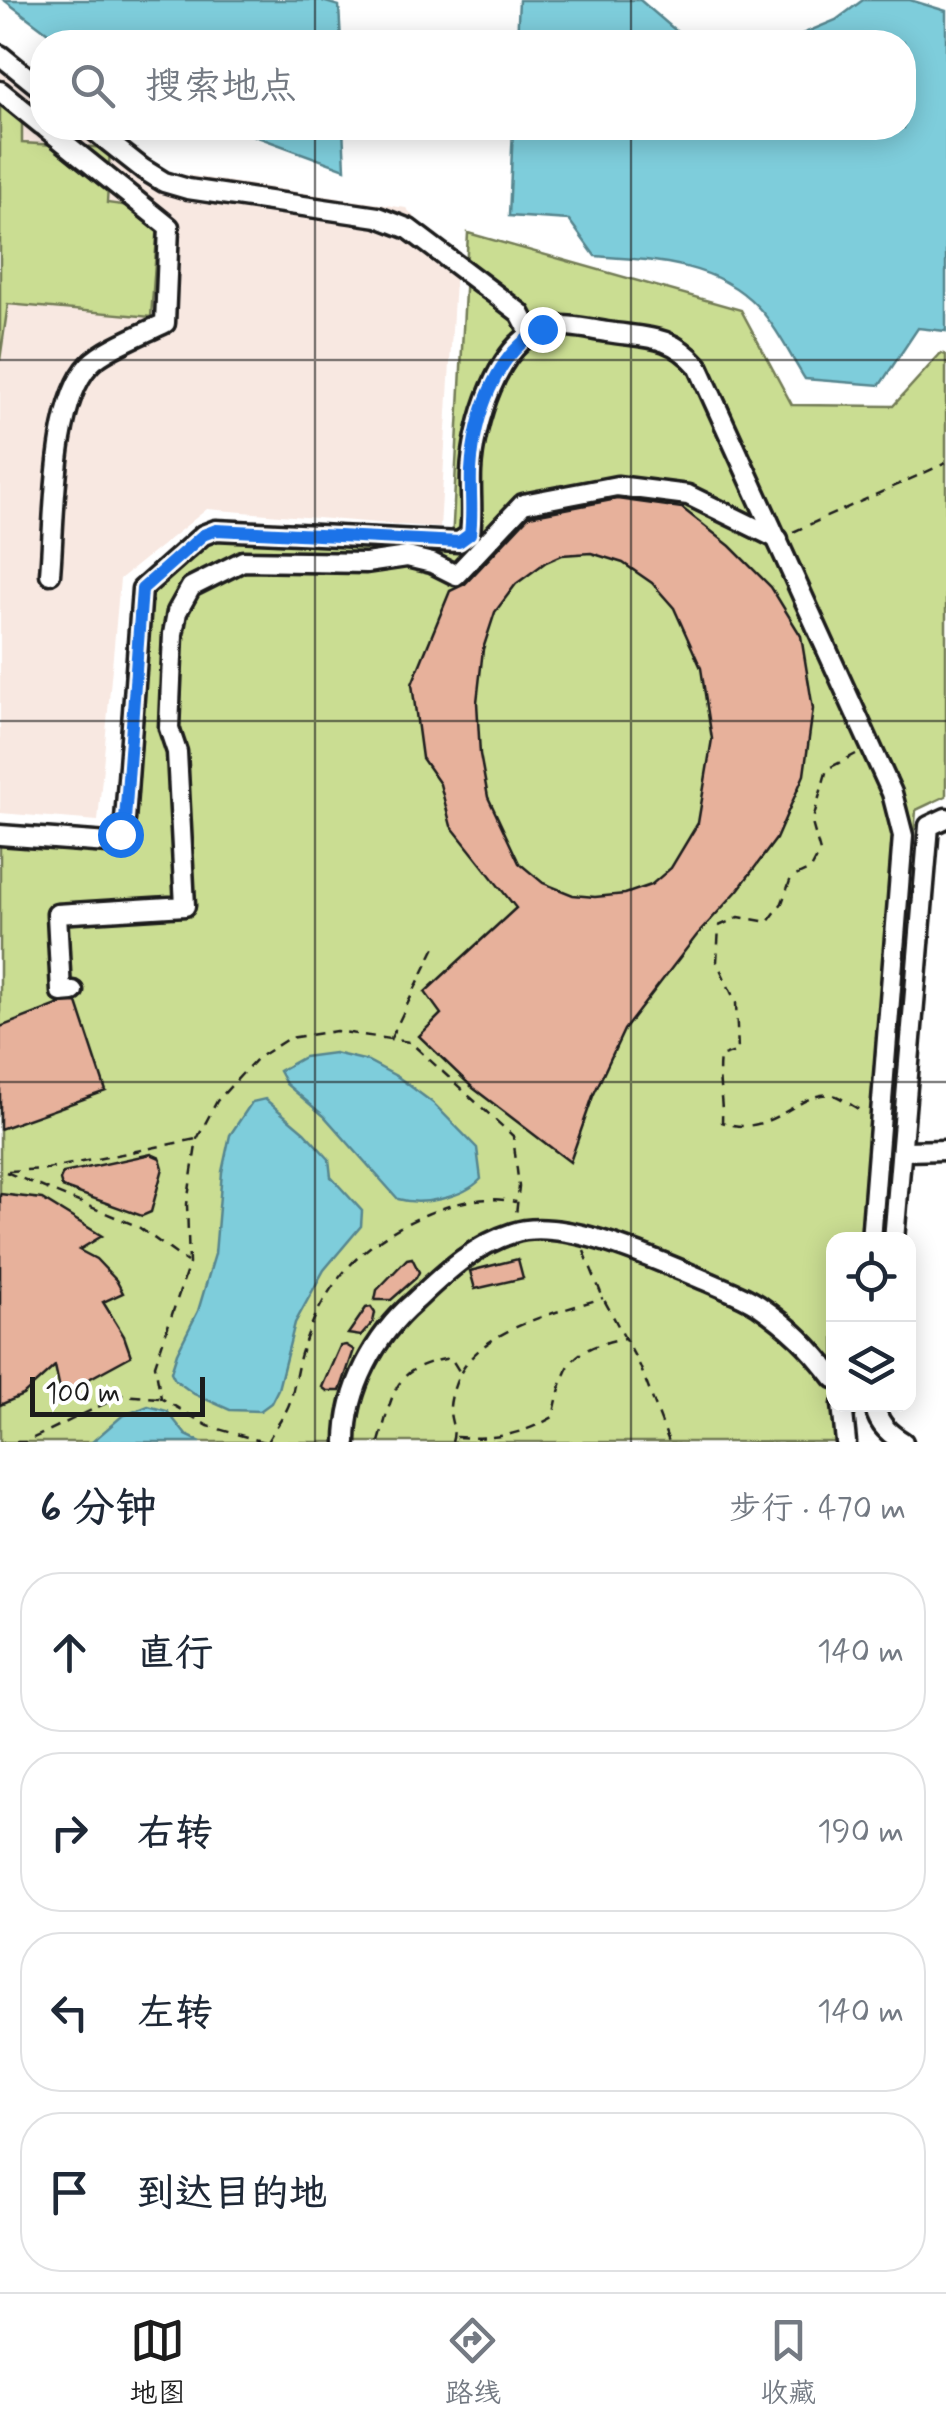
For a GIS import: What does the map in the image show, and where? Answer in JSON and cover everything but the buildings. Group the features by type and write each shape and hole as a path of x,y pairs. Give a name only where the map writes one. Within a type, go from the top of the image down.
{"street":[{"path":"0,55 30,79"},
{"path":"0,91 30,115"},
{"path":"50,574 62,435 72,394 91,362 165,323 170,249 168,227 61,140"},
{"path":"107,140 164,182 188,189 378,216 409,229 520,313 531,334"},
{"path":"0,835 108,843 120,834 125,820 142,589 203,535 216,530 459,542 470,534 473,445 483,411 500,368 522,340 542,329 564,325 681,346 698,366 778,539 892,793 903,836 872,1232"},
{"path":"73,992 61,992 57,914 185,906 177,752 170,728 169,702 177,612 191,587 243,561 366,563 407,557 456,575 523,504 617,486 688,495 778,539"},
{"path":"895,1232 928,826 946,818"},
{"path":"904,1151 946,1150"},
{"path":"346,1442 363,1366 394,1320 468,1253 515,1232 553,1229 639,1252 754,1302 804,1339 826,1368"},
{"path":"843,1412 846,1442"},
{"path":"875,1412 888,1434 904,1442"}],"path":[{"path":"778,539 946,463"},
{"path":"871,746 827,768 812,823 820,852 811,869 791,878 782,903 768,922 738,917 719,926 717,962 736,1003 738,1051 720,1056 718,1073 722,1122 739,1129 783,1116 814,1096 834,1095 880,1124"},
{"path":"390,1039 436,946"},
{"path":"16,1442 25,1442 124,1395 160,1398 208,1426 266,1442 289,1406 300,1356 325,1296 352,1261 392,1229 450,1204 497,1198 518,1203 513,1136 410,1042 336,1031 290,1038 256,1059 217,1101 196,1139 186,1204 189,1264 155,1365 160,1398"},
{"path":"189,1264 137,1226 6,1172 46,1169 196,1139"},
{"path":"578,1236 603,1298 640,1366 669,1442"},
{"path":"452,1442 455,1436 450,1407 460,1372 482,1348 518,1326 603,1298"},
{"path":"455,1436 485,1440 526,1432 553,1417 571,1360 589,1346 624,1338"},
{"path":"379,1442 394,1388 403,1376 436,1360 452,1358 460,1372"}],"shaded area":[{"path":"0,48 30,72 30,140 118,140 158,171 406,208 456,264 440,528 207,509 120,579 98,821 0,813"}],"green space":[{"path":"0,93 22,111 22,143 110,148 107,203 159,210 151,317 8,304 0,360"},
{"path":"468,233 741,310 792,405 893,406 941,353 946,355 946,796 916,810 884,1232 826,1232 826,1412 856,1412 849,1442 0,1442 0,832 134,847 134,613 221,525 452,543"}],"water":[{"path":"4,0 319,0 339,6 340,30 44,30"},
{"path":"519,0 640,0 675,30 518,30"},
{"path":"863,0 910,0 946,11 946,331 918,328 880,385 805,379 764,314 741,291 722,280 682,266 595,256 569,220 509,216 512,140 916,140 916,30 812,30 836,20"},
{"path":"266,140 344,140 345,169"},
{"path":"334,1053 368,1061 433,1103 477,1148 481,1179 442,1199 398,1199 324,1116 286,1084 279,1071 304,1057"},
{"path":"265,1099 329,1159 331,1177 362,1211 361,1226 324,1270 295,1323 271,1403 260,1411 230,1410 194,1394 175,1380 171,1372 198,1311 215,1254 222,1172 230,1135 252,1102"},
{"path":"148,1406 167,1411 186,1435 201,1442 92,1442 122,1416"}],"route":[{"path":"120,834 125,820 142,589 203,535 216,530 459,542 470,534 473,445 483,411 500,368 522,340 542,329"}]}
